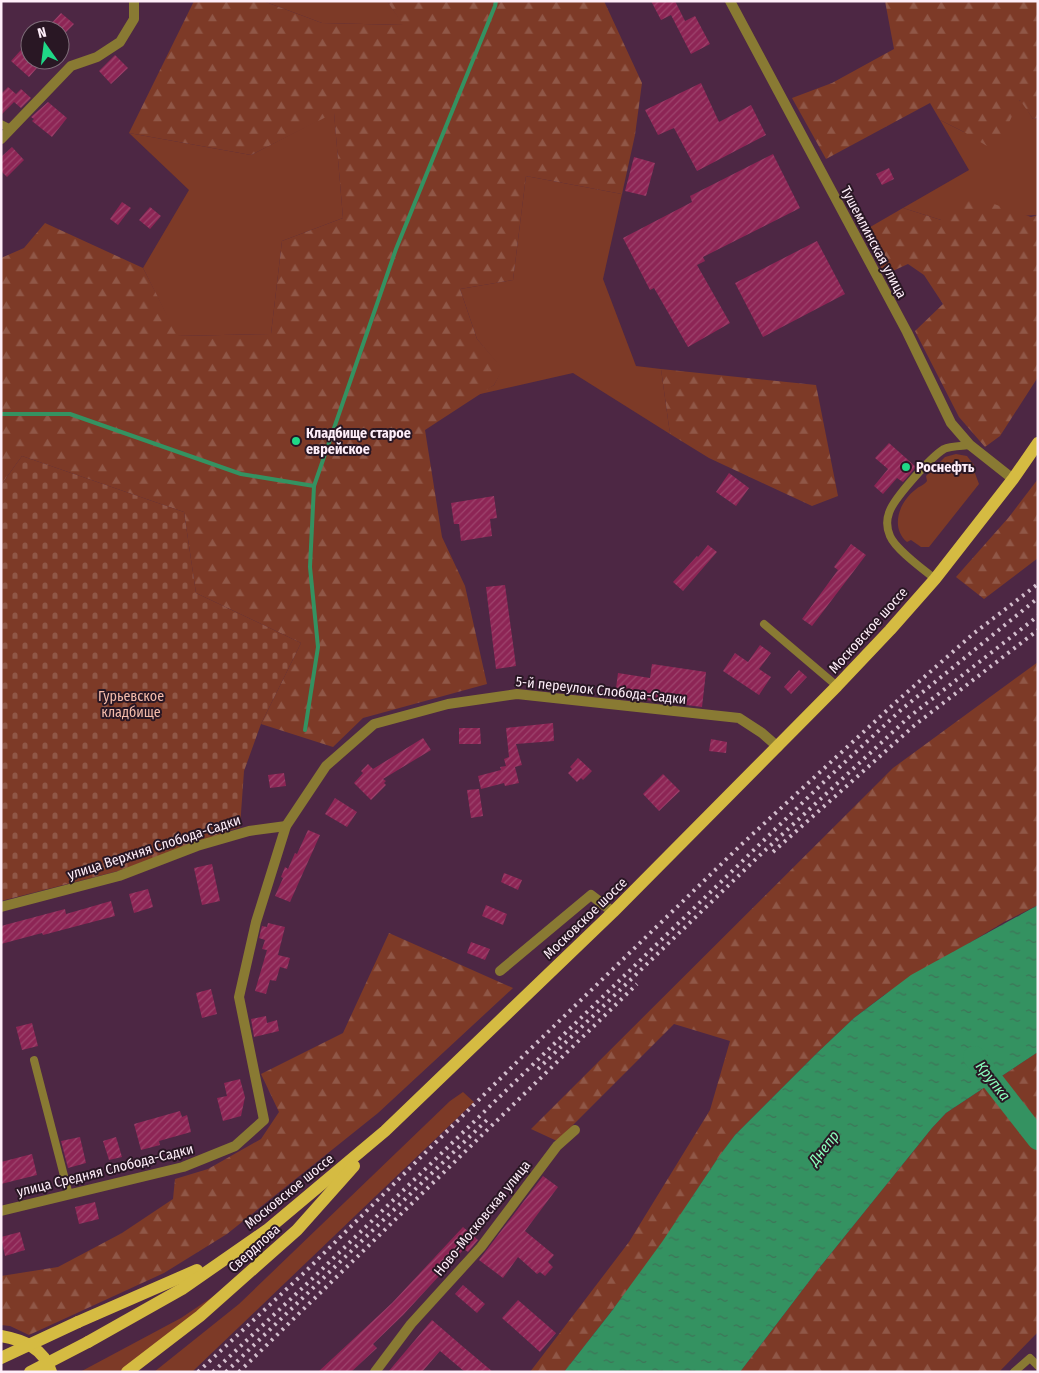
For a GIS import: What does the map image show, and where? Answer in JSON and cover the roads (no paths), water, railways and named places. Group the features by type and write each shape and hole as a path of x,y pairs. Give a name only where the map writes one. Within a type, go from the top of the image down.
{"main road":[{"name":"Московское шоссе","path":"30,1372 182,1289 268,1230 385,1131 613,912 837,686 935,579 1013,479 1038,443"},
{"name":"Свердлова","path":"127,1372 200,1316 297,1230 385,1131"},
{"path":"1,1358 78,1322 189,1275 241,1247"},
{"path":"1,1336 16,1339 33,1346 43,1356 50,1372"}],"street":[{"path":"1,139 70,66 97,57 120,42 134,19 134,1"},
{"name":"Тушемлинская улица","path":"730,1 906,332 951,423 970,445 1013,479"},
{"name":"5-й переулок Слобода-Садки","path":"264,1120 239,997 256,922 286,826 326,766 374,724 448,704 517,694 739,718 762,733 778,747"},
{"name":"улица Верхняя Слобода-Садки","path":"1,907 119,876 197,846 249,831 286,826"},
{"path":"500,971 591,895 613,912"},
{"name":"улица Средняя Слобода-Садки","path":"1,1211 183,1167 234,1146 264,1120"},
{"name":"Ново-Московская улица","path":"375,1372 412,1324 481,1246 557,1146 574,1130"}],"lane":[{"path":"1,124 11,129"},
{"path":"935,579 906,555 891,538 887,526 889,514 894,502 929,461 945,448 970,445"},
{"path":"764,624 837,686"},
{"path":"34,1060 69,1194"},
{"path":"1014,1372 1030,1358 1038,1366"}],"water":[{"name":"Днепр","path":"1038,905 1038,1052 946,1113 932,1128 820,1267 740,1372 564,1372 662,1242 735,1135 817,1053 854,1018 911,975"}],"waterway":[{"path":"305,730 318,647 310,567 314,486 396,249 496,1"},
{"path":"1,414 70,414 241,474 314,486"},
{"name":"Крупка","path":"974,1057 1038,1139"}],"railway":[{"path":"198,1372 306,1271 518,1061 742,844 973,634 1038,584"},
{"path":"213,1372 313,1278 829,777 902,709 1038,598"},
{"path":"538,1069 759,856 909,717 1038,616"},
{"path":"773,852 916,724 1038,630"},
{"path":"239,1372 637,984"},
{"path":"226,1372 490,1117"}],"place":[{"name":"Кладбище старое еврейское","path":"296,441"},
{"name":"Роснефть","path":"906,467"}],"park label":[{"name":"Гурьевское кладбище","path":"131,704"}]}
